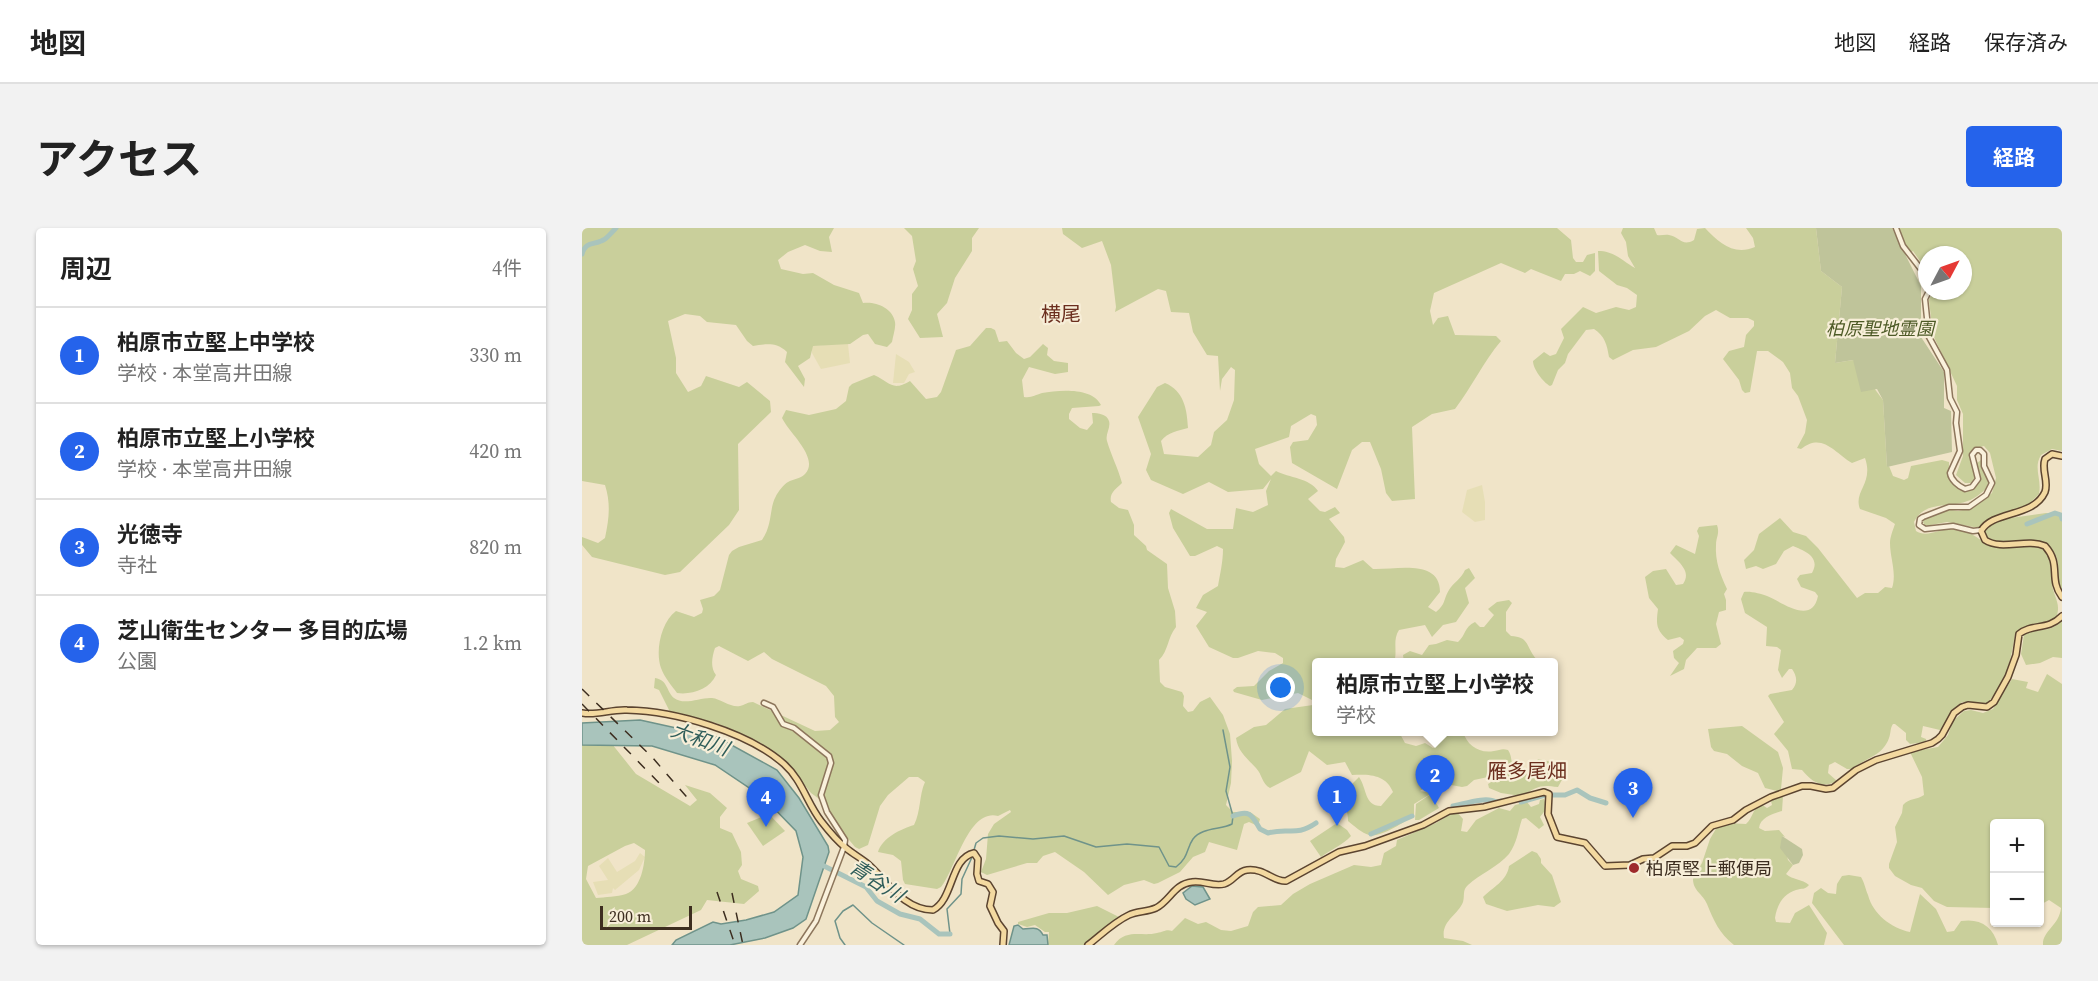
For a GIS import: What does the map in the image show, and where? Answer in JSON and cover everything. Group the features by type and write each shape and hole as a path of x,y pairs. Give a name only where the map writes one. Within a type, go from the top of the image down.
{"main road":[{"path":"2062,456 2052,454 2045,459 2043,468 2046,488 2039,498 2019,513 1988,522 1982,529 1982,536 1996,545 2031,543 2045,546 2055,561 2055,587 2062,597"},
{"path":"1088,945 1119,920 1132,914 1155,909 1177,887 1184,884 1194,881 1218,885 1228,883 1239,873 1249,870 1264,872 1277,880 1286,881 1339,852 1365,846 1423,825 1449,811 1484,807 1545,792 1549,796 1547,807 1555,835 1585,843 1602,864 1621,866 1654,858 1672,846 1684,847 1695,843 1708,828 1733,820 1746,810 1771,797 1802,786 1833,788 1856,770 1876,760 1932,743 1942,735 1957,710 1968,705 1987,707 1994,702 2012,666 2019,634 2027,629 2046,627 2062,616"},
{"path":"582,713 596,714 627,710 705,723 740,737 772,755 797,779 820,821 844,849 866,862 899,896 927,910 933,910 942,904 961,862 969,854 974,853 978,859 979,881 988,884 993,892 990,906 1004,931 1003,945"}],"street":[{"path":"1896,228 1903,246 1918,264"},
{"path":"1925,300 1929,337 1947,370 1950,398 1957,416 1960,451 1950,476 1965,489 1975,485 1978,479 1972,455 1976,450 1980,450 1984,454 1984,466 1992,483 1990,490 1975,504 1965,508 1949,507 1923,517 1919,525 1925,529 1953,526 1973,531 1982,529"},
{"path":"765,704 773,707 783,724 794,728 829,756 831,763 821,795 827,812 844,840 844,849 816,921 800,945"}],"shaded area":[{"path":"848,344 850,363 821,369 812,353 812,346"},
{"path":"896,354 909,362 915,372 909,374 904,383 893,383"},
{"path":"1482,485 1485,520 1475,522 1462,512 1467,490"},
{"path":"640,853 645,857 639,870 615,890 613,888 612,893 598,895 593,882 608,880 599,866 608,858 617,872 635,861"}],"green space":[{"path":"582,228 834,228 829,237 832,252 820,251 805,245 788,252 778,260 781,269 803,274 813,273 834,285 859,293 863,303 883,306 894,317 895,329 892,342 887,347 875,344 868,334 850,344 813,346 810,358 798,366 805,379 804,387 785,362 787,352 775,345 753,346 736,325 707,322 700,316 685,314 668,321 676,358 676,373 688,392 701,386 706,376 739,387 747,382 770,401 771,412 738,444 739,510 729,525 680,572 665,575 592,557 582,545 582,537 598,543 605,538 609,511 605,485 582,481"},
{"path":"904,228 979,228 972,238 972,251 955,278 947,303 937,314 943,337 920,338 908,319 912,310 912,294 918,286 913,269 916,261 912,236"},
{"path":"1062,228 1557,228 1571,240 1573,258 1576,262 1583,262 1587,255 1595,253 1595,271 1590,276 1580,271 1565,274 1561,281 1531,269 1525,273 1501,263 1434,293 1430,311 1433,325 1438,318 1448,316 1455,335 1496,336 1501,341 1455,409 1432,414 1412,427 1415,499 1392,501 1386,493 1381,469 1370,442 1362,442 1352,450 1337,489 1292,463 1290,447 1293,442 1308,440 1317,425 1316,416 1311,414 1291,426 1289,437 1255,449 1259,464 1271,476 1276,471 1310,483 1318,491 1308,499 1320,511 1325,512 1335,507 1340,513 1329,519 1344,537 1345,542 1336,559 1335,567 1344,568 1363,560 1373,569 1415,568 1425,570 1433,574 1438,581 1440,592 1428,607 1436,612 1443,604 1451,587 1469,568 1475,578 1465,588 1469,603 1456,622 1443,625 1432,637 1425,625 1399,630 1394,658 1312,658 1312,700 1298,693 1262,700 1234,692 1233,690 1237,687 1254,686 1269,671 1283,663 1283,658 1275,653 1258,651 1233,658 1209,647 1196,626 1207,612 1196,608 1203,595 1218,586 1223,549 1217,546 1190,556 1173,528 1169,513 1171,509 1207,529 1233,529 1236,508 1253,512 1268,505 1266,491 1271,479 1263,489 1228,492 1209,482 1183,494 1151,480 1146,470 1151,454 1138,417 1157,387 1165,383 1171,386 1183,401 1188,428 1173,432 1161,441 1164,454 1198,457 1211,445 1214,432 1227,420 1234,400 1235,370 1231,367 1222,379 1220,391 1218,356 1207,355 1193,332 1189,313 1171,312 1166,291 1158,289 1115,312 1111,265 1102,241 1082,248 1063,234"},
{"path":"1623,228 1654,228 1657,235 1669,235 1684,242 1690,242 1694,240 1697,229 1705,228 1721,243 1740,250 1755,247 1753,238 1746,228 1816,228 1821,271 1842,287 1835,363 1853,360 1883,400 1887,467 1889,466 1893,476 1904,480 1908,478 1911,466 1942,460 1949,462 1949,473 1962,489 1971,488 1978,482 1977,463 1981,460 1988,479 1984,491 1972,499 1963,503 1935,506 1920,514 1914,522 1916,531 1924,534 1957,528 1993,546 2041,549 2052,560 2052,583 2058,604 2056,618 2048,623 2024,628 2015,634 2007,671 1999,688 1987,703 1962,702 1940,730 1923,726 1921,737 1926,739 1926,742 1910,744 1906,740 1906,733 1893,724 1883,749 1873,756 1852,769 1847,769 1835,762 1829,765 1828,773 1837,781 1832,783 1818,783 1802,770 1792,769 1788,751 1774,734 1784,722 1768,696 1792,690 1796,677 1792,669 1789,669 1782,678 1778,670 1781,650 1777,647 1766,646 1767,627 1745,613 1741,599 1744,592 1753,592 1796,610 1810,610 1815,605 1818,596 1815,592 1801,587 1797,579 1800,575 1812,573 1815,563 1810,555 1793,546 1784,551 1776,564 1763,569 1756,566 1746,569 1744,560 1754,550 1759,534 1780,518 1793,532 1806,536 1818,548 1857,598 1865,593 1878,593 1885,587 1892,588 1894,571 1890,543 1895,524 1886,518 1860,509 1859,497 1867,474 1865,458 1852,463 1822,443 1815,442 1801,449 1797,448 1805,433 1807,420 1798,396 1792,388 1790,373 1783,362 1768,351 1757,351 1750,392 1745,393 1742,390 1739,380 1723,359 1729,351 1744,347 1746,335 1754,326 1754,321 1748,318 1730,318 1716,310 1705,316 1689,331 1656,347 1633,350 1613,360 1609,357 1601,335 1594,329 1586,330 1558,370 1552,385 1550,386 1542,378 1533,361 1544,352 1550,356 1556,354 1564,338 1561,329 1583,307 1596,313 1616,307 1629,310 1636,307 1637,295 1617,285 1599,271 1598,251 1614,255 1635,268 1628,256 1626,242 1621,233"},
{"name":"柏原聖地霊園","path":"1816,228 1892,228 1918,280 1918,300 1921,300 1921,337 1944,372 1944,408 1951,411 1952,452 1887,467 1883,400 1877,389 1861,392 1853,360 1835,363 1842,287 1821,271"},
{"path":"1892,228 2062,228 2062,451 2052,449 2041,455 2038,464 2039,494 2025,508 1992,519 1979,528 1947,522 1925,526 1923,522 1925,517 1946,509 1958,511 1972,508 1992,493 1996,478 1990,453 1984,446 1973,449 1969,455 1975,476 1973,483 1965,483 1956,475 1963,456 1963,414 1957,400 1957,386 1933,335 1929,300 1972,300 1972,246 1918,246 1918,258 1913,251 1906,256"},
{"path":"986,328 995,330 999,342 1007,341 1024,359 1030,357 1043,344 1048,348 1047,355 1054,361 1068,363 1068,372 1055,374 1029,367 1022,380 1024,397 1049,392 1075,391 1090,395 1101,405 1072,408 1069,419 1080,428 1087,430 1093,423 1092,413 1102,414 1108,419 1107,441 1122,483 1112,494 1111,502 1119,508 1128,510 1134,525 1134,535 1146,546 1147,550 1167,564 1168,588 1175,611 1176,627 1159,660 1160,682 1165,687 1182,692 1183,706 1188,712 1193,711 1200,702 1210,697 1223,715 1230,734 1231,783 1226,805 1233,812 1250,812 1260,819 1258,826 1249,822 1244,824 1237,850 1209,842 1205,852 1193,857 1180,872 1158,883 1154,884 1144,880 1124,885 1108,895 1084,872 1055,852 1043,856 1037,863 1027,863 987,875 981,872 986,859 988,834 994,824 1011,812 1010,810 978,821 970,831 941,887 937,889 905,884 901,861 893,855 878,852 888,838 914,825 925,782 918,777 909,777 888,795 880,806 868,845 859,849 835,823 826,804 811,793 787,763 761,743 716,723 670,712 659,690 654,688 655,678 665,683 671,695 678,700 712,698 737,706 753,702 815,731 830,730 839,722 835,717 834,696 826,686 772,659 764,652 748,661 719,646 715,648 712,658 716,675 713,680 700,690 677,693 664,675 659,661 659,645 663,629 676,611 694,617 702,613 700,600 714,596 720,590 729,555 739,547 762,540 768,528 778,492 786,483 803,476 809,468 806,453 782,418 786,410 809,415 836,409 846,401 849,387 852,384 874,375 895,386 910,381 926,399 937,397 941,392 956,350 970,346"},
{"path":"2046,513 2062,514 2062,592 2058,582 2058,564 2050,547 2033,541 1993,542 1987,539 1985,531 1996,520"},
{"path":"1717,525 1716,557 1727,589 1724,594 1726,610 1719,612 1716,624 1721,644 1716,648 1697,648 1686,660 1684,669 1670,676 1679,663 1674,658 1673,651 1683,644 1684,640 1680,637 1668,640 1659,630 1658,609 1649,598 1645,577 1653,571 1666,569 1676,585 1683,584 1685,571 1670,553 1676,545 1695,554 1699,527"},
{"path":"1509,600 1512,603 1506,612 1506,631 1511,636 1524,640 1535,658 1403,658 1403,655 1410,651 1422,655 1429,645 1447,640 1458,642 1469,626 1475,622 1480,627 1484,627 1494,615 1488,609 1497,602"},
{"path":"2062,620 2062,658 2053,657 2040,663 2026,665 2021,654 2024,635 2049,629"},
{"path":"2047,674 2062,684 2062,945 2043,945 2043,940 2060,914 2061,908 2049,900 2044,903 2044,819 1990,819 1990,908 1947,907 1934,901 1922,888 1895,876 1889,868 1897,842 1895,827 1903,805 1924,795 1922,777 1910,752 1938,747 1948,735 1953,721 1964,711 1983,713 1993,709 2012,679 2028,682 2026,688 2038,692"},
{"path":"1312,705 1312,736 1401,736 1405,743 1416,746 1425,743 1433,748 1437,746 1441,736 1465,736 1474,748 1479,750 1489,752 1508,750 1513,769 1518,775 1530,773 1538,759 1566,765 1568,769 1558,787 1538,787 1521,796 1501,793 1489,788 1488,784 1496,779 1493,776 1474,780 1462,787 1435,782 1420,791 1432,793 1414,804 1414,816 1392,829 1380,834 1369,835 1348,821 1345,806 1327,791 1335,786 1349,787 1359,777 1369,800 1381,806 1393,792 1381,778 1370,775 1352,775 1345,762 1327,765 1309,751 1301,772 1270,788 1241,751 1236,738 1254,727 1266,725 1285,709"},
{"path":"1742,726 1778,752 1783,768 1781,789 1777,791 1765,788 1758,773 1742,766 1727,754 1714,751 1711,747 1708,729"},
{"path":"612,744 636,774 690,806 697,800 685,785 710,793 727,808 720,817 720,828 732,833 741,852 742,865 738,871 741,879 758,886 759,891 744,904 707,900 701,910 627,945 582,945 582,745","holes":["634,843 645,850 639,882 631,891 619,896 596,898 586,879 588,866"]},
{"path":"1431,794 1439,808 1415,820 1416,804"},
{"path":"1783,796 1782,811 1764,819 1759,828 1765,831 1779,830 1785,837 1782,836 1788,860 1793,865 1786,874 1809,885 1784,897 1777,909 1776,922 1790,923 1795,913 1809,905 1827,933 1824,945 1734,945 1724,936 1695,887 1693,879 1717,827 1726,823 1746,824 1761,804 1767,808 1772,805 1771,801"},
{"path":"1544,799 1547,808 1540,817 1544,825 1539,829 1526,818 1522,819 1512,850 1500,863 1466,887 1461,907 1445,927 1444,938 1472,945 1114,945 1129,935 1172,931 1185,918 1198,924 1206,922 1221,930 1231,931 1248,926 1253,912 1258,907 1281,905 1293,894 1310,884 1354,865 1371,867 1381,865 1384,853 1396,846 1397,840 1436,823 1456,811 1463,819 1461,831 1467,832 1476,820 1499,808 1510,811 1515,805 1527,802 1531,807"},
{"path":"769,814 785,831 763,846 747,823"},
{"path":"1337,823 1351,836 1321,857 1310,841"},
{"path":"1782,836 1802,849 1803,855 1799,863 1793,865 1780,848"},
{"path":"1532,851 1537,853 1541,863 1552,875 1561,902 1554,907 1538,905 1507,911 1486,904 1483,897 1503,880 1509,866"},
{"path":"1842,876 1861,877 1870,902 1878,914 1896,927 1910,932 1920,894 1936,909 1947,932 1954,931 1961,921 1980,922 1993,933 1998,945 1844,945 1812,903 1814,893 1821,888 1828,893 1836,894 1837,884"},
{"path":"1097,906 1121,918 1087,945 1048,945 1049,932 1035,925 1027,927 1018,924 1018,922 1049,913 1067,913"}],"water":[{"name":"大和川","path":"640,720 717,737 777,770 799,798 828,846 829,852 806,919 793,928 765,938 730,945 672,945 676,940 713,922 721,924 746,920 774,912 798,895 803,857 796,831 764,798 715,765 652,746 582,745 582,723"},
{"path":"1192,886 1203,887 1210,899 1195,905 1186,899 1183,893"},
{"path":"1018,925 1023,929 1037,929 1043,935 1047,935 1048,945 1009,945 1014,926"}],"waterway":[{"path":"582,254 588,245 605,239 616,228"},
{"path":"2027,524 2055,513 2061,515 2062,519"},
{"path":"974,850 976,843 983,838 999,836 1033,839 1064,836 1096,847 1127,844 1159,847 1169,866 1176,867 1183,860 1197,835 1232,824 1233,816 1226,791 1230,767 1223,730"},
{"name":"青谷川","path":"1521,802 1545,795 1565,795 1577,790 1590,798 1606,803"},
{"name":"青谷川","path":"1453,806 1481,800 1501,801"},
{"name":"青谷川","path":"1233,816 1244,813 1250,815 1260,829 1268,833 1303,830 1316,823"},
{"name":"青谷川","path":"1371,834 1412,816"},
{"path":"950,934 947,909 961,894 962,879 973,855"},
{"name":"青谷川","path":"820,864 866,887 877,901 900,914 920,919 939,934 950,934"},
{"path":"845,945 840,938 835,921 843,911 853,905 872,923 904,945"}],"railway":[{"path":"582,689 652,757 691,802"},
{"path":"582,704 664,788"},
{"path":"717,892 735,945"},
{"path":"732,893 743,945"}],"place":[{"name":"柏原市立堅上小学校","path":"1435,805"},
{"name":"光徳寺","path":"1633,818"},
{"name":"柏原市立堅上中学校","path":"1337,826"},
{"name":"芝山衛生センター 多目的広場","path":"766,827"},
{"name":"柏原堅上郵便局","path":"1634,868"}],"district":[{"name":"横尾","path":"1061,314"},
{"name":"雁多尾畑","path":"1527,771"}]}
